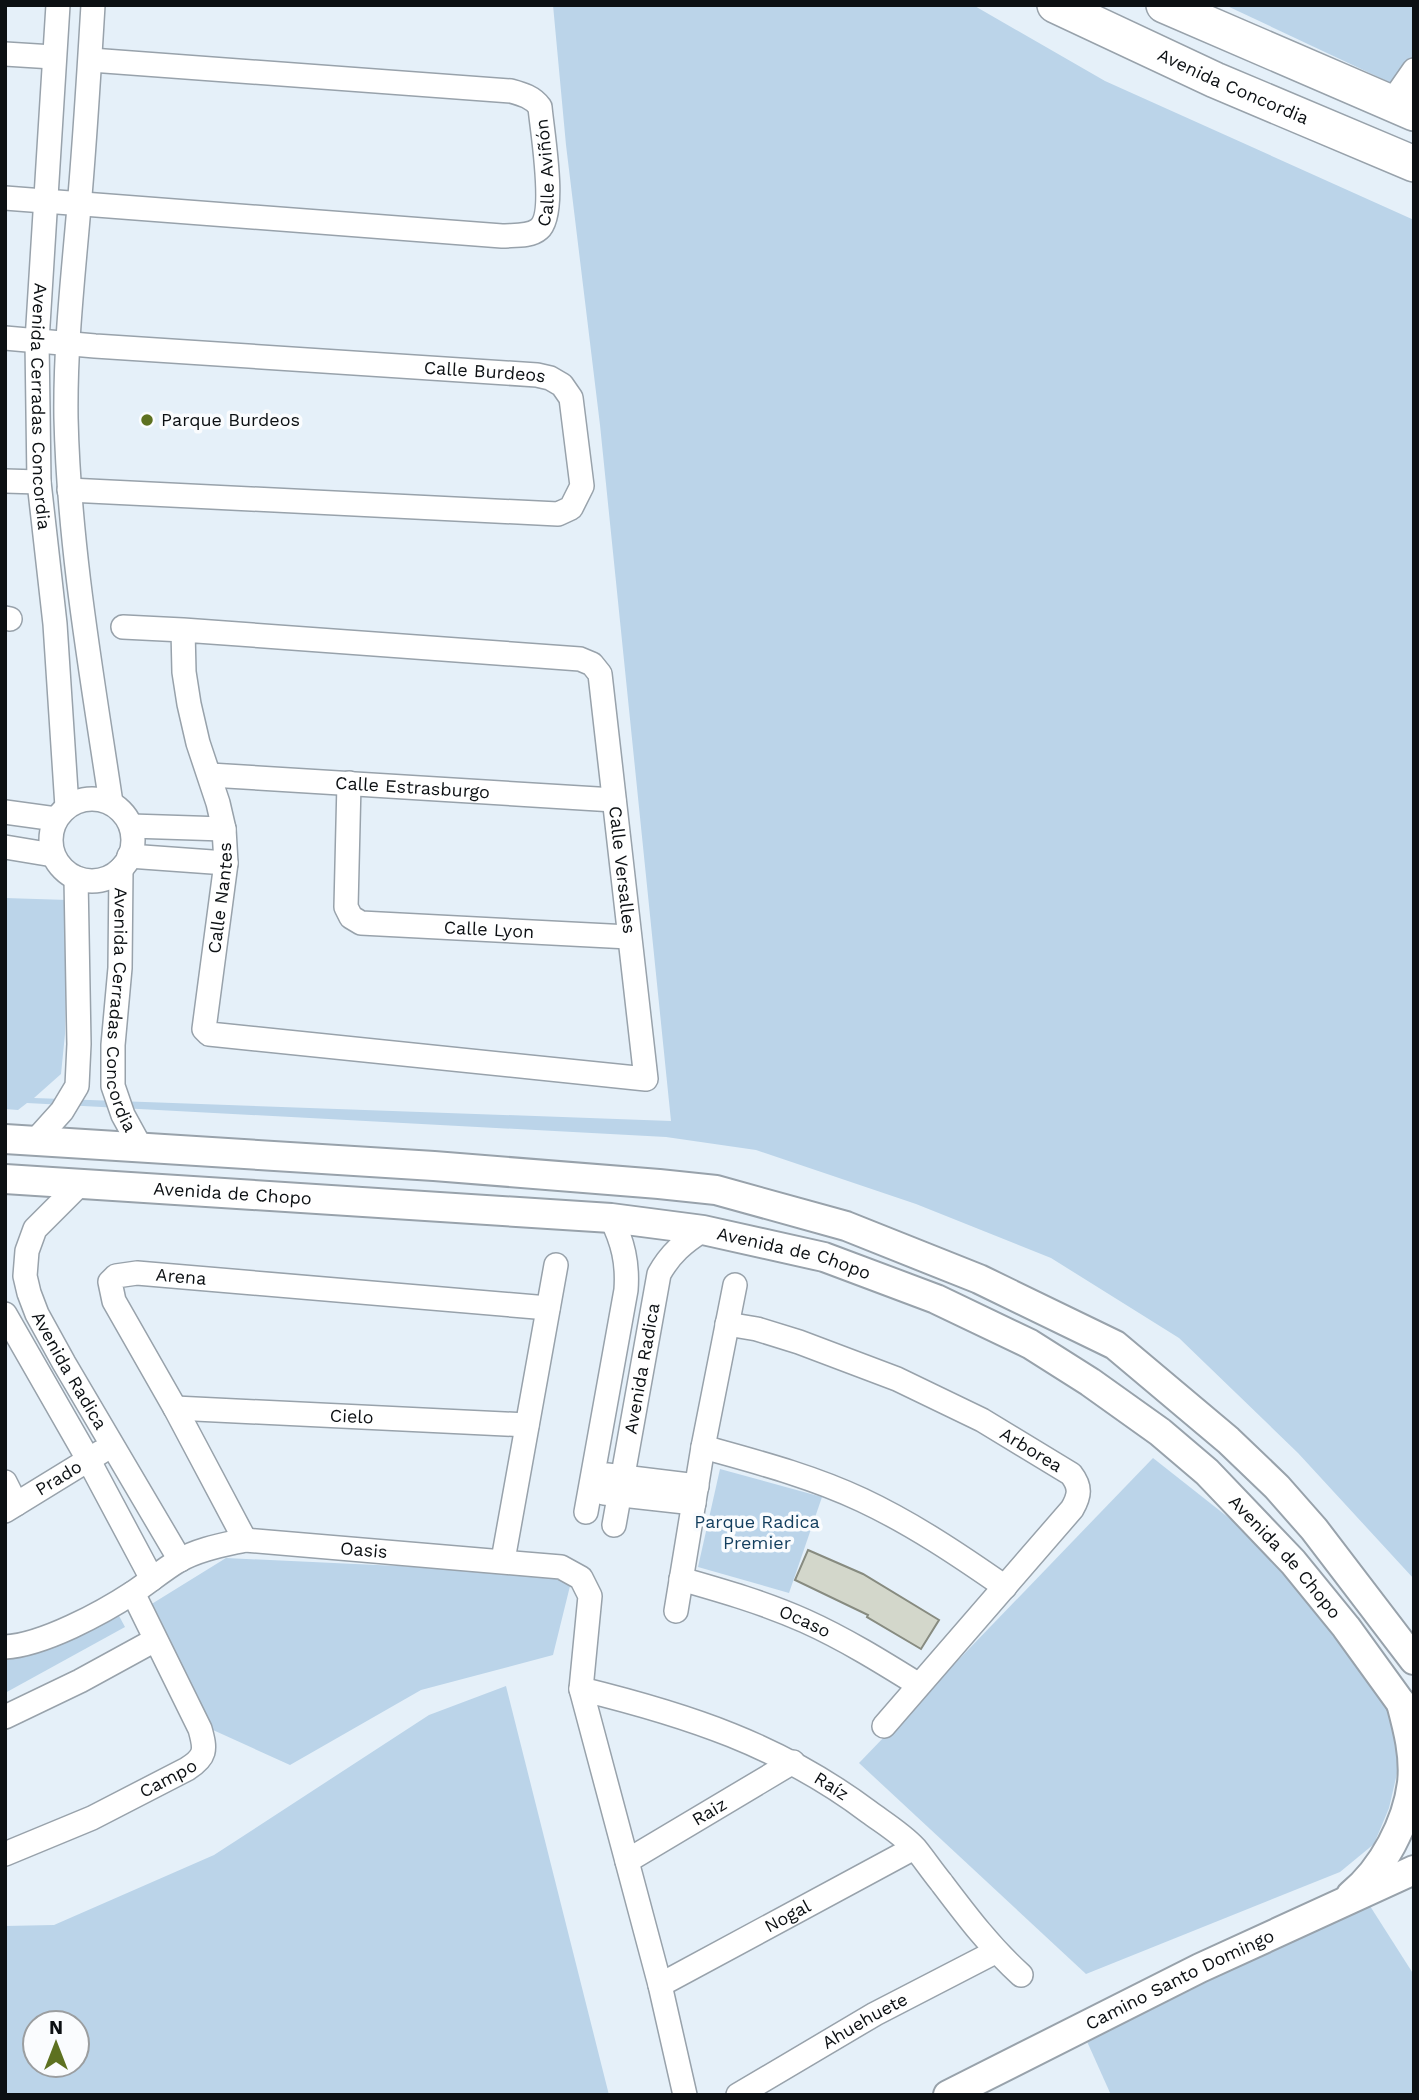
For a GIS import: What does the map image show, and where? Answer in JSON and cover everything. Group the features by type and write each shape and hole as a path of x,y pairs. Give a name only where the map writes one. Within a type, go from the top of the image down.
{"main road":[{"name":"Avenida Concordia","path":"1055,5 1216,80 1414,164"},
{"path":"1164,5 1402,108"}],"street":[{"path":"57,11 92,12"},
{"name":"Avenida Cerradas Concordia","path":"57,11 37,341 39,482 55,624 61,813"},
{"name":"Avenida Cerradas Concordia","path":"92,12 91,60 67,344 66,418 69,489 84,620 111,803"},
{"path":"5,54 53,57"},
{"name":"Calle Aviñón","path":"80,203 502,236 525,235 539,229 547,217 549,200 540,107 536,100 511,91 91,60"},
{"path":"1402,108 1414,70"},
{"path":"5,198 80,203"},
{"name":"Calle Burdeos","path":"5,338 550,378 562,385 571,398 582,486 571,508 558,514 69,489"},
{"path":"5,481 39,482"},
{"path":"55,624 84,620"},
{"path":"122,626 183,630"},
{"name":"Calle Versalles","path":"183,630 580,659 592,664 600,674 646,1079"},
{"name":"Calle Nantes","path":"183,630 184,672 189,704 198,744 210,775 224,829 226,863 204,1028 209,1034 646,1079"},
{"name":"Calle Estrasburgo","path":"210,775 614,800"},
{"name":"Calle Lyon","path":"349,783 346,907 351,917 360,923 629,937"},
{"path":"96,799 111,803 123,813 131,826 133,842 125,863 107,878 92,881 76,878 62,869 53,855 50,837 61,813 81,800 96,799"},
{"path":"5,812 61,813"},
{"path":"131,826 224,829"},
{"path":"5,847 53,855"},
{"path":"125,863 226,863"},
{"name":"Avenida Cerradas Concordia","path":"125,863 113,1045 113,1086 123,1115 140,1146"},
{"path":"35,1141 62,1111 77,1086 79,1044 76,878"},
{"path":"77,1086 113,1086"},
{"name":"Avenida de Chopo","path":"5,1139 434,1166 716,1190 846,1226 979,1279 1115,1345 1228,1440 1277,1487 1314,1529 1414,1660"},
{"path":"431,1206 434,1166"},
{"name":"Avenida de Chopo","path":"5,1179 611,1218 703,1230 824,1257 936,1299 1030,1344 1090,1382 1160,1432 1207,1472 1293,1562 1346,1627 1408,1712"},
{"name":"Avenida Radica","path":"82,1182 35,1229 27,1251 25,1276 37,1314 180,1560"},
{"name":"Avenida Radica","path":"611,1218 625,1250 626,1290 590,1492 621,1486"},
{"name":"Avenida Radica","path":"614,1525 659,1274 678,1247 703,1230"},
{"path":"503,1560 555,1265"},
{"name":"Arena","path":"245,1540 114,1301 110,1282 116,1276 137,1273 548,1308"},
{"path":"676,1611 703,1447 735,1285"},
{"name":"Avenida Radica","path":"5,1314 88,1459 152,1579"},
{"name":"Arborea","path":"727,1324 757,1329 799,1342 897,1379 982,1420 1071,1474 1079,1484 1079,1492 1072,1509 884,1726"},
{"name":"Cielo","path":"175,1408 527,1425"},
{"name":"Prado","path":"11,1508 112,1445"},
{"path":"703,1447 784,1469 862,1500 936,1539 1005,1587"},
{"path":"5,1482 11,1508"},
{"path":"621,1486 695,1494"},
{"name":"Oasis","path":"5,1647 44,1638 73,1626 133,1593 180,1560 212,1547 245,1540 561,1567 581,1578 590,1596 581,1689"},
{"name":"Ocaso","path":"681,1579 744,1597 805,1621 864,1650 919,1685"},
{"name":"Campo","path":"5,1854 92,1818 187,1769 203,1755 204,1745 200,1729 133,1593"},
{"path":"5,1717 80,1681 155,1640"},
{"path":"581,1689 660,1985 685,2095"},
{"name":"Raíz","path":"581,1689 713,1726 793,1762 858,1804 914,1848 995,1952 1021,1975"},
{"path":"1337,1906 1357,1890 1385,1854 1400,1826 1412,1782 1408,1712"},
{"name":"Raiz","path":"627,1861 793,1762"},
{"name":"Nogal","path":"660,1985 914,1848"},
{"name":"Camino Santo Domingo","path":"948,2095 1200,1968 1414,1870"},
{"name":"Ahuehuete","path":"738,2095 875,2014 995,1952"}],"green space":[{"path":"553,5 973,5 1105,81 1414,220 1414,1579 1298,1453 1179,1338 1051,1258 916,1204 756,1150 666,1137 27,1103 18,1110 5,1109 5,898 68,900 65,1034 61,1074 34,1098 671,1121 600,425 566,145"},
{"path":"1225,5 1414,5 1414,93 1408,91"},
{"path":"1153,1458 1257,1540 1327,1621 1399,1721 1402,1752 1389,1808 1374,1844 1340,1872 1086,1974 859,1763"},
{"name":"Parque Radica Premier","path":"720,1469 822,1497 789,1593 698,1567"},
{"path":"226,1558 546,1573 570,1586 553,1655 421,1690 290,1765 213,1730 150,1605"},
{"path":"118,1614 125,1627 5,1693 5,1658 50,1648"},
{"path":"506,1686 609,2095 5,2095 5,1926 54,1925 214,1855 429,1715"},
{"path":"1370,1906 1414,1975 1414,2095 1111,2095 1085,2037"}],"building":[{"path":"808,1550 863,1574 939,1620 921,1649 867,1617 868,1615 795,1580"}],"place":[{"name":"Parque Burdeos","path":"147,420"}]}
